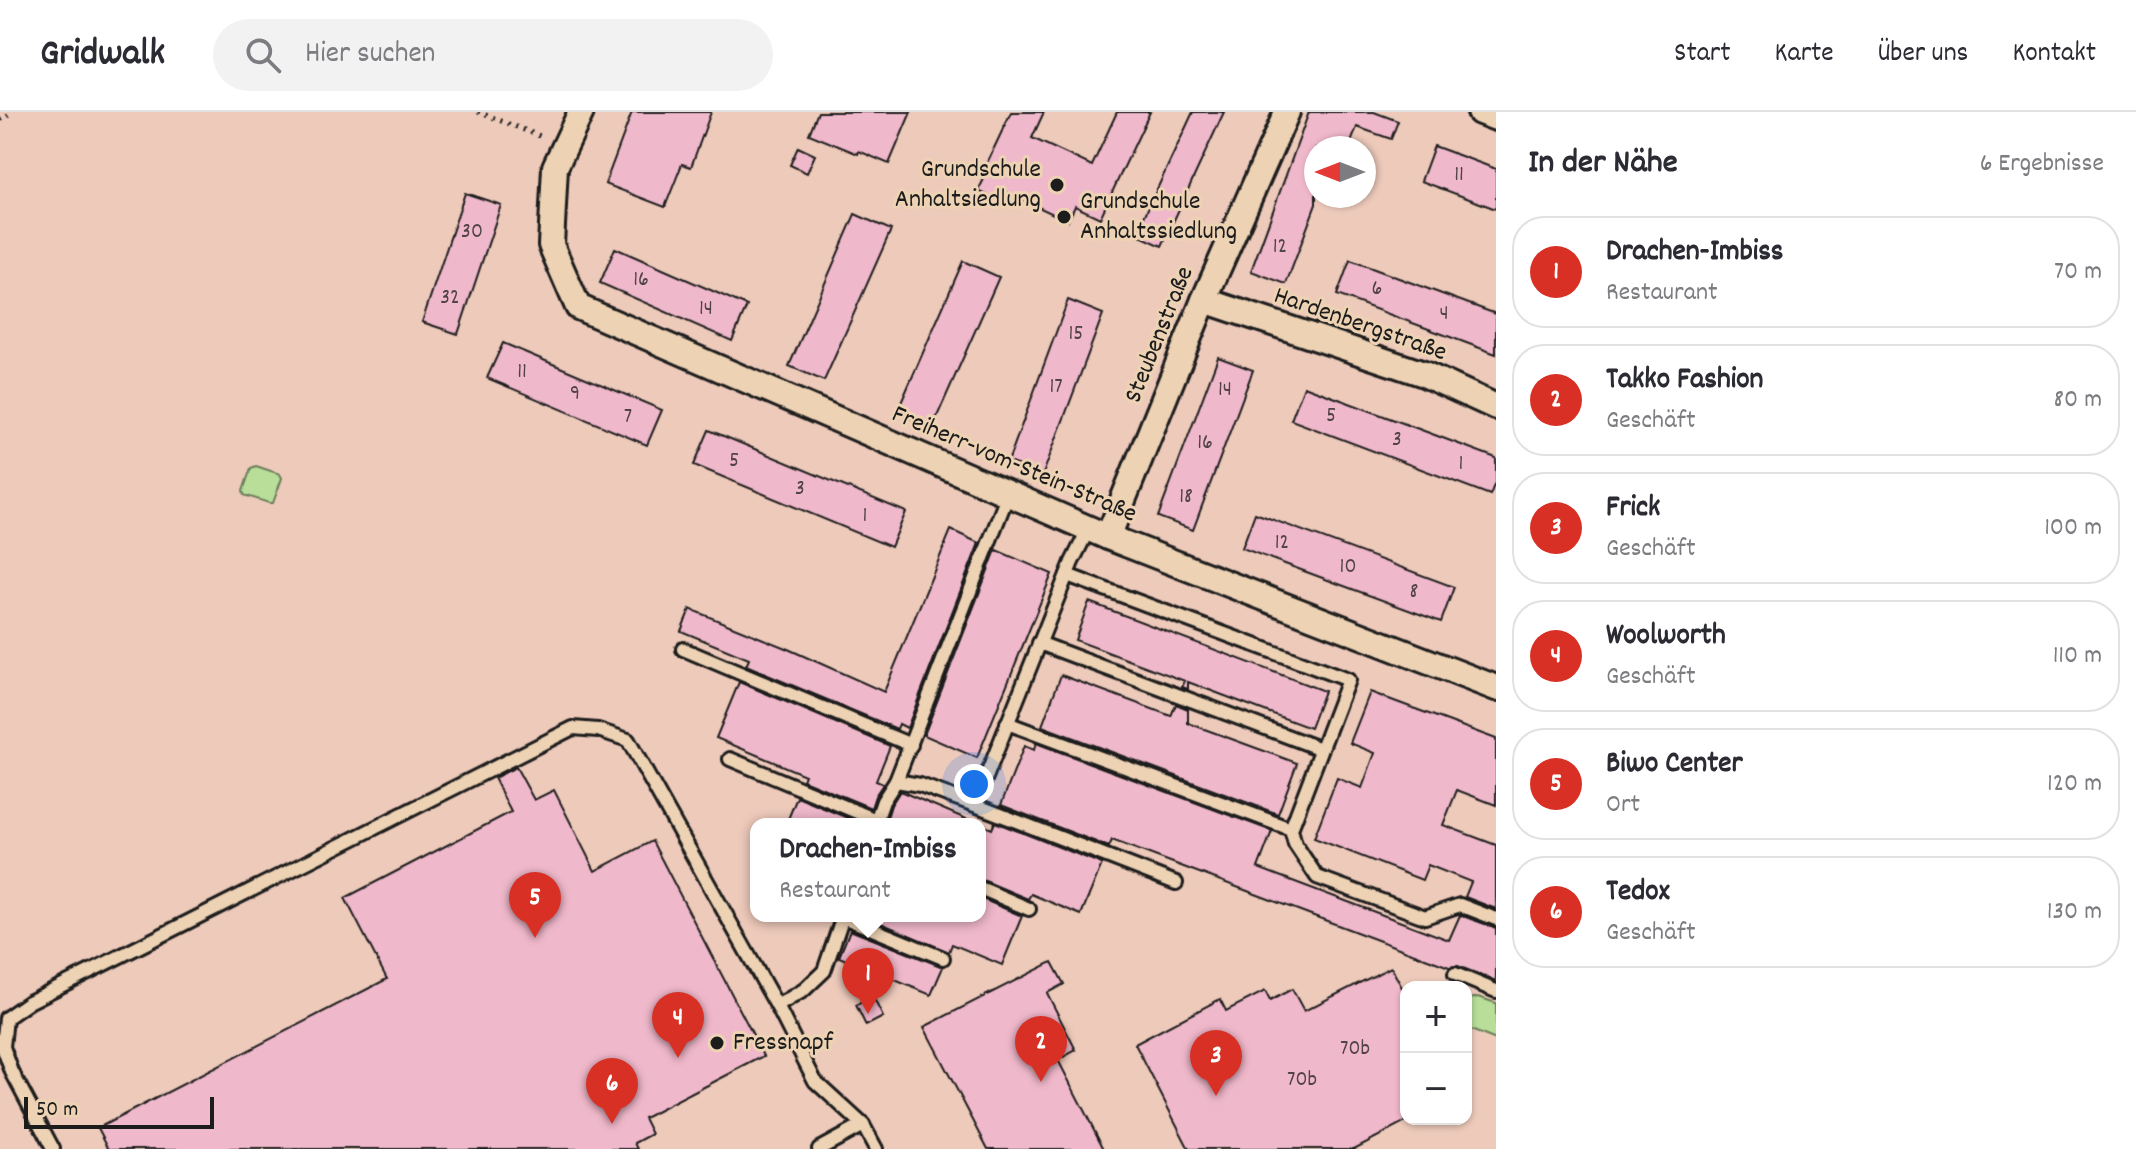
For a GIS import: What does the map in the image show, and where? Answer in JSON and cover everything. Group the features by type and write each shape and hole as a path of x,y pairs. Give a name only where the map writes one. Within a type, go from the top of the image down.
{"street":[{"path":"565,146 581,112"},
{"name":"Steubenstraße","path":"1098,533 1287,112"},
{"path":"1480,112 1496,118"},
{"name":"Freiherr-vom-Stein-Straße","path":"565,146 555,167 551,245 578,307 1098,533 1494,683"},
{"name":"Hardenbergstraße","path":"1204,300 1424,374 1496,407"}],"lane":[{"path":"877,818 911,745 1008,494"},
{"path":"975,805 1067,575 1098,533"},
{"path":"1067,575 1348,680 1291,829 1295,844 1317,877 1425,917 1460,905 1496,919"},
{"path":"1039,643 1321,749"},
{"path":"683,649 911,745"},
{"path":"1007,723 1291,829"},
{"path":"53,1149 12,1072 3,1047 6,1018 29,1002 573,728 598,730 628,740 777,1006 815,1081 863,1125 876,1149"},
{"path":"730,759 867,818"},
{"path":"896,781 920,785 975,805 1176,883"},
{"path":"986,891 1029,909"},
{"path":"777,1006 804,990 824,971 841,922"},
{"path":"857,922 943,958"},
{"path":"1455,974 1496,991"},
{"path":"819,1149 863,1125"}],"path":[{"path":"0,120 13,112"},
{"path":"478,112 565,146"}],"green space":[{"path":"256,466 280,474 282,478 273,503 244,495 251,468"},
{"path":"1478,997 1496,1003 1496,1040 1472,1030 1472,998"}],"building":[{"path":"632,112 711,112 691,167 682,164 665,207 605,184"},
{"path":"818,112 911,112 889,164 809,134"},
{"name":"Grundschule Anhaltsiedlung","path":"1011,112 1044,112 1032,138 1092,166 1117,112 1150,112 1100,218 1075,206 1068,221 1004,191 1000,201 978,191 990,167 986,165"},
{"path":"1193,112 1224,112 1162,246 1136,234"},
{"path":"1309,112 1374,112 1398,121 1391,139 1357,127 1354,136 1304,136 1304,208 1314,208 1286,284 1251,271"},
{"path":"1434,146 1496,169 1496,209 1421,181"},
{"path":"798,147 815,155 807,173 790,165"},
{"path":"465,193 501,205 458,334 422,322"},
{"path":"855,214 891,230 824,381 789,366"},
{"path":"615,248 747,306 732,341 600,283"},
{"path":"1350,260 1496,314 1496,354 1337,295"},
{"path":"963,261 999,277 932,428 897,412"},
{"path":"1068,300 1103,314 1043,474 1008,462"},
{"path":"503,343 662,410 647,445 487,378"},
{"path":"1218,357 1253,370 1193,530 1158,517"},
{"path":"1304,386 1496,458 1496,480 1490,495 1291,420"},
{"path":"709,430 906,512 891,547 694,465"},
{"path":"1255,513 1454,587 1441,622 1242,548"},
{"path":"951,530 979,543 907,728 899,724 897,729 746,666 749,659 681,631 690,609 884,692"},
{"path":"996,550 1052,574 977,758 924,735"},
{"path":"1089,602 1324,691 1310,728 1188,682 1188,689 1182,687 1185,681 1075,640"},
{"path":"1061,675 1171,716 1176,704 1188,709 1188,723 1297,763 1278,814 1042,726"},
{"path":"739,682 890,746 876,781 883,784 871,808 803,780 805,775 716,738"},
{"path":"1370,692 1496,739 1496,805 1457,790 1443,825 1496,845 1496,909 1465,897 1471,882 1428,865 1422,880 1314,838 1337,778 1362,788 1375,753 1350,743"},
{"path":"1036,743 1272,831 1258,868 1449,940 1460,915 1496,928 1496,981 1458,966 1449,967 1112,840 1109,847 1001,805 1024,746 1034,750"},
{"path":"516,767 534,800 554,790 595,871 652,841 764,1056 644,1118 652,1134 635,1143 638,1149 109,1149 98,1128 387,979 345,898 511,812 494,778"},
{"path":"900,791 964,818 887,818"},
{"path":"797,797 848,818 788,818"},
{"path":"995,822 1102,864 1081,915 1031,894 1028,899 986,882 986,826 992,829"},
{"path":"986,901 1022,916 1002,965 952,944 949,952 878,922 986,922"},
{"path":"850,930 943,967 931,995 839,957"},
{"path":"1052,962 1064,984 1047,993 1076,1050 1058,1060 1104,1149 988,1149 924,1027"},
{"path":"1391,967 1400,984 1400,1125 1354,1149 1189,1149 1135,1044 1220,999 1226,1011 1265,991 1270,1001 1292,989 1304,1011"},
{"path":"873,997 883,1017 866,1026 856,1005"}],"place":[{"name":"Grundschule Anhaltsiedlung","path":"1057,185"},
{"name":"Grundschule Anhaltssiedlung","path":"1064,217"},
{"name":"Biwo Center","path":"535,938"},
{"name":"Drachen-Imbiss","path":"868,1014"},
{"name":"Fressnapf","path":"717,1043"},
{"name":"Woolworth","path":"678,1058"},
{"name":"Takko Fashion","path":"1041,1082"},
{"name":"Frick","path":"1216,1096"},
{"name":"Tedox","path":"612,1124"}]}
